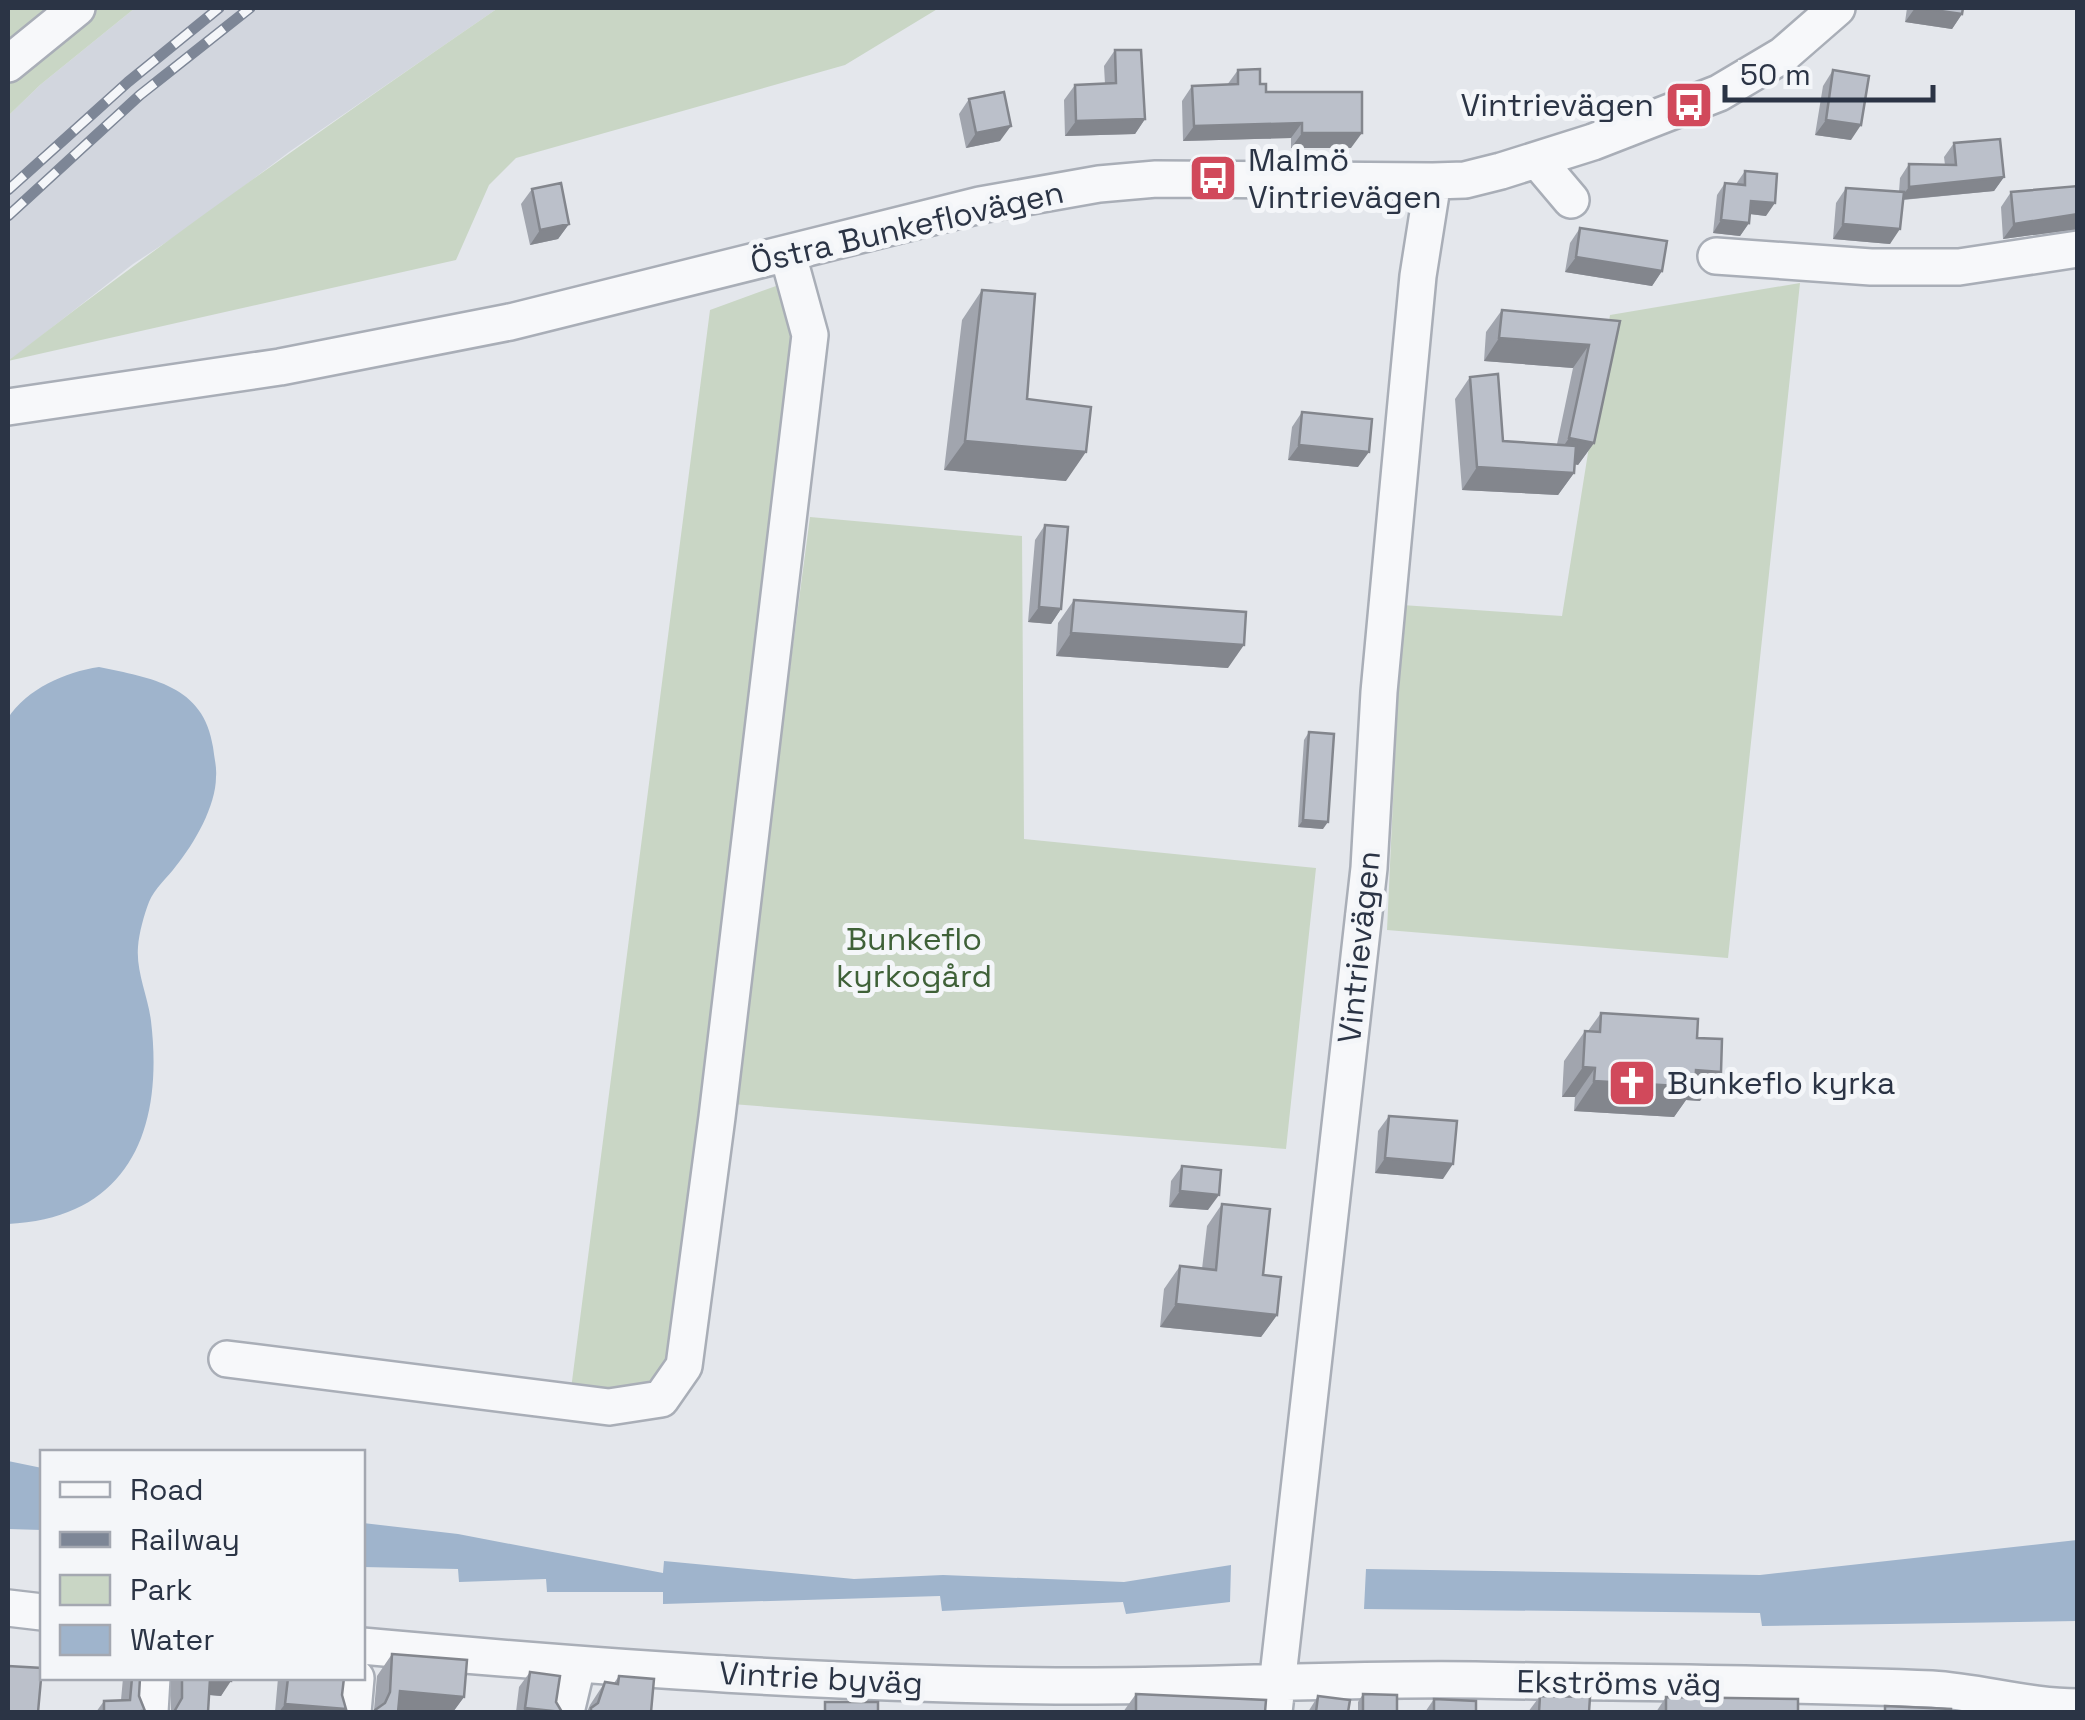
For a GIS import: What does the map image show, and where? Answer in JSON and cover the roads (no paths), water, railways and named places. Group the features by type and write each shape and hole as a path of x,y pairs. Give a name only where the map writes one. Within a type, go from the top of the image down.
{"street":[{"path":"8,64 77,8"},
{"name":"Östra Bunkeflovägen","path":"8,407 280,366 472,330 980,205 1099,184 1213,178 1465,180 1538,161 1719,94 1784,55 1837,8"},
{"path":"1538,161 1572,200"},
{"name":"Vintrievägen","path":"1277,1697 1369,868 1379,692 1404,412 1418,276 1433,181"},
{"path":"1716,256 1871,267 1959,267 2078,249"},
{"path":"227,1359 609,1407 661,1399 684,1366 810,336 788,255"},
{"path":"8,1608 40,1612"},
{"name":"Vintrie byväg","path":"365,1646 907,1698 1096,1686 1277,1697"},
{"path":"566,1712 578,1666"},
{"name":"Ekströms väg","path":"1277,1697 1400,1679 1634,1698 1939,1690 2057,1709"},
{"path":"150,1712 152,1680"},
{"path":"353,1712 356,1680"}],"water":[{"path":"99,667 156,681 187,697 208,726 216,770 215,788 197,836 151,897 141,930 139,966 151,1021 154,1061 143,1132 130,1161 110,1186 83,1205 49,1218 8,1224 8,718 25,698 48,684"},
{"path":"8,1461 40,1468 40,1530 8,1529"},
{"path":"365,1523 458,1534 663,1573 664,1561 854,1579 943,1575 1124,1582 1231,1565 1230,1602 1126,1614 1123,1602 942,1611 940,1596 663,1604 663,1592 547,1592 546,1579 459,1582 458,1569 365,1567"},
{"path":"2077,1540 2077,1621 1762,1626 1760,1613 1364,1609 1366,1569 1760,1575"}],"railway":[{"path":"8,190 128,82 219,8"},
{"path":"8,216 140,95 250,8"}],"place":[{"name":"Vintrievägen","path":"1689,105"},
{"name":"Malmö Vintrievägen","path":"1213,178"},
{"name":"Bunkeflo kyrka","path":"1632,1083"}],"park label":[{"name":"Bunkeflo kyrkogård","path":"914,958"}]}
